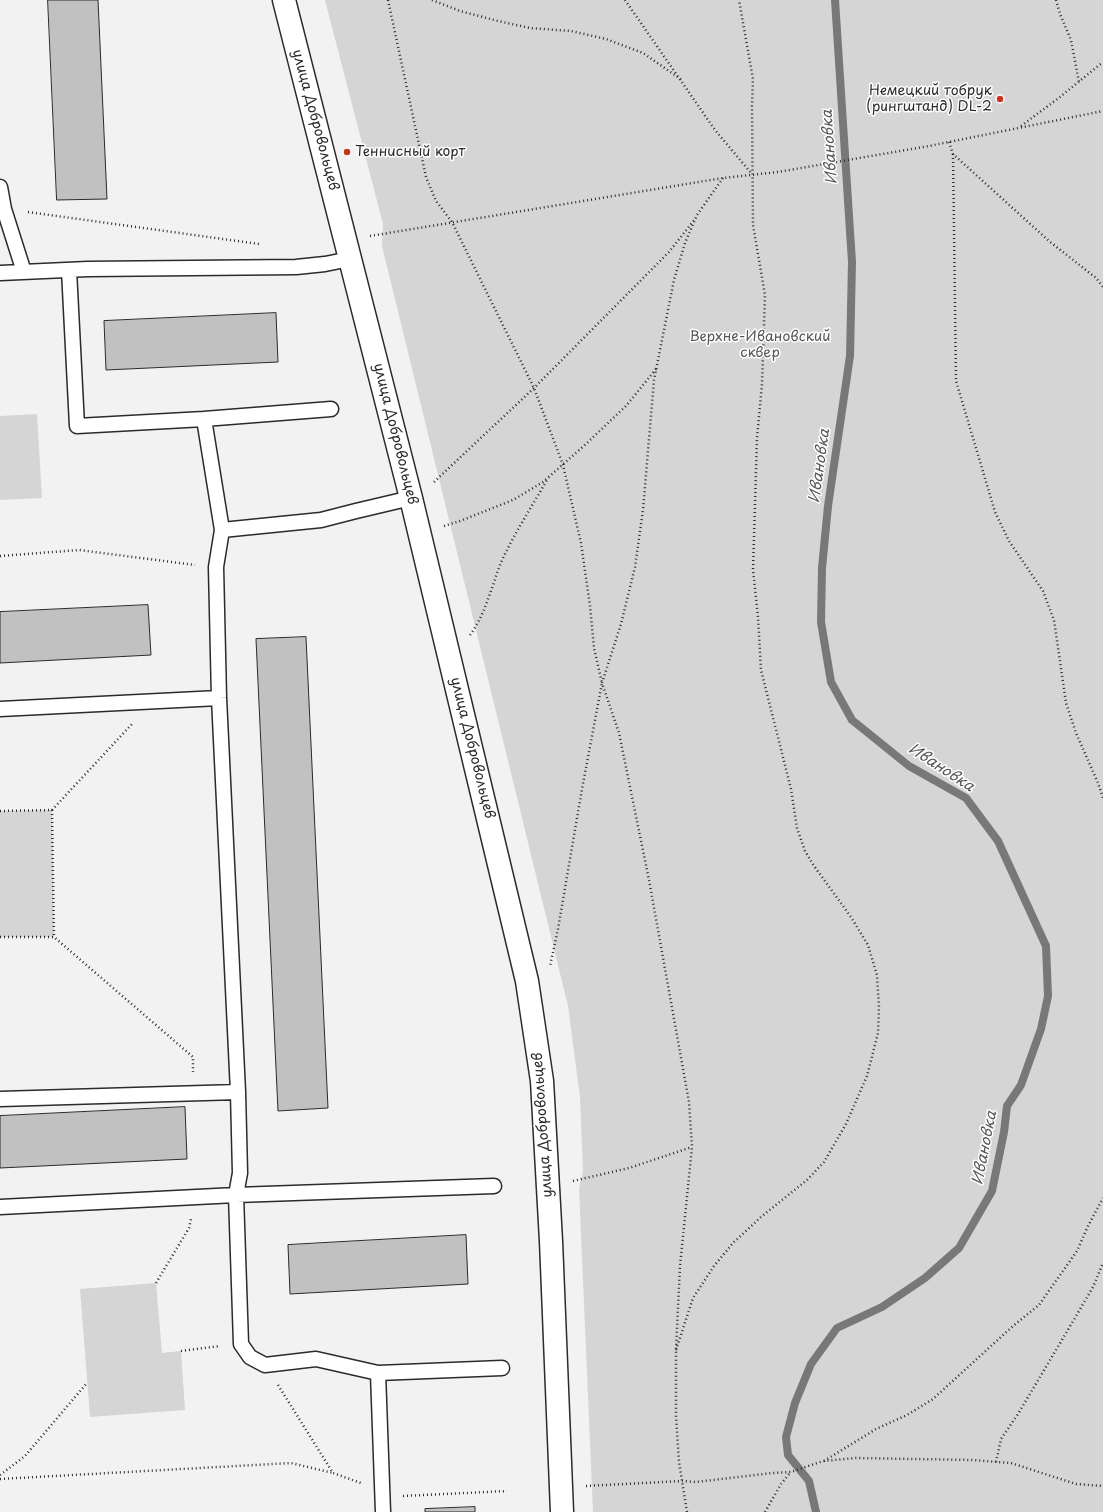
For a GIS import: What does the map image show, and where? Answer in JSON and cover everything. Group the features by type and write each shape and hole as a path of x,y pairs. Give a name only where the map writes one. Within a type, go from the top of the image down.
{"street":[{"name":"улица Добровольцев","path":"284,0 411,498 525,973 542,1081 551,1241 562,1512"}],"lane":[{"path":"0,187 4,208 24,272"},
{"path":"0,273 88,269 296,267 325,264 350,259"},
{"path":"69,270 77,426 204,419 331,409"},
{"path":"204,419 222,530 216,567 219,698 238,1092 240,1173 236,1195 241,1344 250,1357 265,1365 316,1359 378,1373 502,1368"},
{"path":"222,530 321,520 411,498"},
{"path":"0,708 219,698"},
{"path":"0,1099 238,1092"},
{"path":"0,1208 236,1195 494,1186"},
{"path":"378,1373 384,1512"}],"path":[{"path":"388,0 426,177 436,201 452,222 534,388 563,465 580,543 590,606 594,648 602,683 619,733 649,880 689,1102 692,1147 680,1266 676,1350 676,1418 682,1481 687,1512"},
{"path":"432,0 460,12 498,22 530,28 571,31 606,39 643,54 682,80"},
{"path":"625,0 682,80 715,130 753,174"},
{"path":"676,1350 693,1298 714,1266 733,1243 761,1217 807,1180 824,1162 846,1124 867,1076 878,1034 879,1007 877,975 868,945 805,851 797,828 791,789 761,670 758,617 753,570 757,445 762,384 765,295 753,224 753,78 740,0"},
{"path":"1056,0 1071,40 1079,82"},
{"path":"1019,128 1103,62"},
{"path":"369,236 723,178 778,172 928,146 1103,111"},
{"path":"949,142 953,154 956,382 995,512 1009,541 1043,591 1054,620 1066,703 1076,732 1103,798"},
{"path":"953,154 1049,241 1096,278 1103,287"},
{"path":"430,486 534,388 669,252 723,178"},
{"path":"4,208 260,244"},
{"path":"549,971 558,929 602,683 621,624 635,567 643,510 656,368 674,280 685,243 697,215"},
{"path":"441,527 513,500 543,482 626,406 656,368"},
{"path":"468,638 476,627 503,559 526,515 548,478"},
{"path":"0,556 80,550 216,567"},
{"path":"54,937 52,810 153,702"},
{"path":"0,811 52,810"},
{"path":"0,938 54,937 193,1057 194,1094"},
{"path":"570,1181 629,1168 692,1147"},
{"path":"823,1461 876,1429 907,1415 933,1399 1013,1326 1039,1305 1077,1251 1103,1198"},
{"path":"156,1283 189,1228"},
{"path":"996,1462 1001,1439 1018,1414 1093,1287 1103,1264"},
{"path":"181,1351 213,1347"},
{"path":"0,1475 25,1456 87,1382"},
{"path":"283,1393 333,1473"},
{"path":"581,1486 702,1481 791,1472 823,1461 856,1458 1011,1463 1076,1484 1103,1486"},
{"path":"0,1479 292,1464 333,1473 346,1478"},
{"path":"765,1512 781,1484 791,1472"},
{"path":"398,1497 507,1491"}],"green space":[{"name":"Верхне-Ивановский сквер","path":"325,0 1103,0 1103,1512 593,1512 579,1188 583,1171 580,1097 568,1006 382,246 383,224"},
{"path":"37,414 42,498 0,500 0,416"},
{"path":"52,810 54,937 0,937 0,811"},
{"path":"156,1283 162,1353 181,1351 185,1410 90,1417 80,1289"}],"building":[{"path":"48,0 98,0 107,199 57,200"},
{"path":"276,313 278,362 106,370 104,321"},
{"path":"148,605 151,655 0,663 0,612"},
{"path":"306,637 328,1108 278,1111 256,639"},
{"path":"185,1107 187,1159 0,1168 0,1116"},
{"path":"466,1235 468,1284 290,1294 288,1245"},
{"path":"475,1507 475,1512 425,1512 425,1509"}],"waterway":[{"name":"Ивановка","path":"816,1512 809,1481 788,1455 786,1437 795,1403 811,1364 837,1328 882,1307 925,1278 959,1248 992,1191 1004,1132 1007,1106 1021,1085 1041,1029 1048,996 1046,946 998,841 966,798 909,766 852,720 831,682 821,622 822,568 828,506 850,356 852,262 835,0"}],"place":[{"name":"Немецкий тобрук (рингштанд) DL-2","path":"1000,99"},
{"name":"Теннисный корт","path":"347,152"}]}
